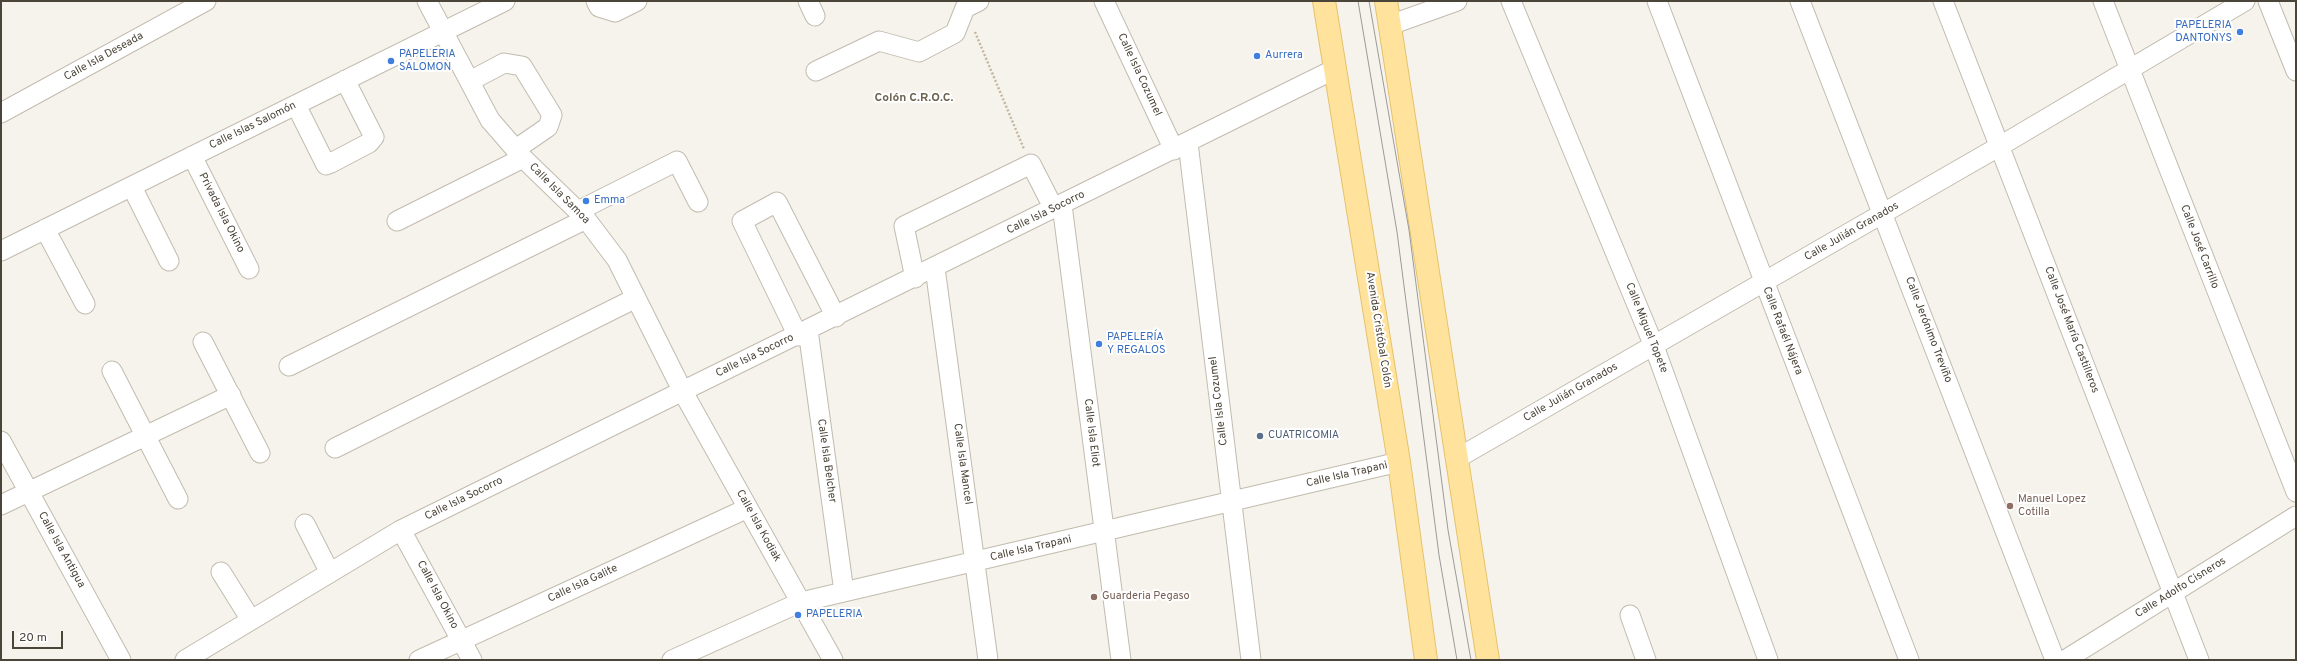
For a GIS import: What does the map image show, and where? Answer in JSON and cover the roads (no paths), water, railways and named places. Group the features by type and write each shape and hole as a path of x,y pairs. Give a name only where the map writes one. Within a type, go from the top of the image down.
{"main road":[{"name":"Avenida Cristóbal Colón","path":"1324,1 1399,462 1426,660"},
{"path":"1386,1 1488,660"}],"street":[{"name":"Calle Isla Deseada","path":"1,112 206,1"},
{"name":"Calle Isla Samoa","path":"427,1 490,120 519,154 582,215 617,260 683,392"},
{"name":"Calle Islas Salomón","path":"1,251 505,1"},
{"path":"596,1 599,7 615,12 636,1"},
{"name":"Calle Isla Cozumel","path":"1104,1 1181,146 1231,502 1251,660"},
{"path":"1390,25 1458,1"},
{"name":"Calle Miguel Topete","path":"1511,1 1654,346 1768,660"},
{"name":"Calle Rafaél Nájera","path":"1657,1 1909,660"},
{"name":"Calle Jerónimo Treviño","path":"1800,1 2055,660"},
{"name":"Calle José María Castilleros","path":"1943,1 2199,660"},
{"name":"Calle José Carrillo","path":"2103,1 2296,492"},
{"name":"Calle Julián Granados","path":"1456,459 1764,283 2245,1"},
{"path":"2268,1 2296,71"},
{"path":"816,71 879,42 919,52 956,34 972,4"},
{"path":"397,221 519,154 548,127 552,115 522,66 504,63 470,81"},
{"name":"Calle Isla Socorro","path":"185,660 401,530 1336,70"},
{"path":"296,105 326,165 331,163 369,143 374,137 346,80"},
{"name":"Privada Isla Okino","path":"192,156 249,269"},
{"path":"289,366 582,215 677,161 698,202"},
{"name":"Calle Isla Eliot","path":"915,278 904,226 1031,164 1058,207 1121,660"},
{"path":"132,186 169,261"},
{"name":"Calle Isla Belcher","path":"836,317 777,202 742,221 803,333 844,592"},
{"path":"45,229 85,304"},
{"name":"Calle Isla Mancel","path":"935,268 976,562 988,660"},
{"path":"335,448 636,298"},
{"path":"204,342 260,453"},
{"path":"112,371 178,499"},
{"name":"Calle Isla Kodiak","path":"683,392 833,660"},
{"path":"1,506 146,438 231,395"},
{"name":"Calle Isla Antigua","path":"1,441 121,660"},
{"name":"Calle Isla Trapani","path":"672,660 801,602 1399,462"},
{"name":"Calle Isla Galite","path":"419,660 748,508"},
{"name":"Calle Adolfo Cisneros","path":"2065,660 2296,516"},
{"path":"305,524 330,573"},
{"name":"Calle Isla Okino","path":"401,530 472,660"},
{"path":"221,572 251,620"},
{"path":"1630,614 1646,660"}],"tram line":[{"path":"1358,1 1397,232 1439,555 1457,660"},
{"path":"1369,1 1409,230 1448,530 1471,660"}],"place":[{"name":"PAPELERIA DANTONYS","path":"2240,32"},
{"name":"Aurrera","path":"1257,56"},
{"name":"PAPELERIA SALOMON","path":"391,61"},
{"name":"Emma","path":"586,201"},
{"name":"PAPELERÍA Y REGALOS","path":"1099,344"},
{"name":"CUATRICOMIA","path":"1260,436"},
{"name":"Manuel Lopez Cotilla","path":"2010,506"},
{"name":"Guarderia Pegaso","path":"1094,597"},
{"name":"PAPELERIA","path":"798,615"}],"district":[{"name":"Colón C.R.O.C.","path":"914,99"}]}
